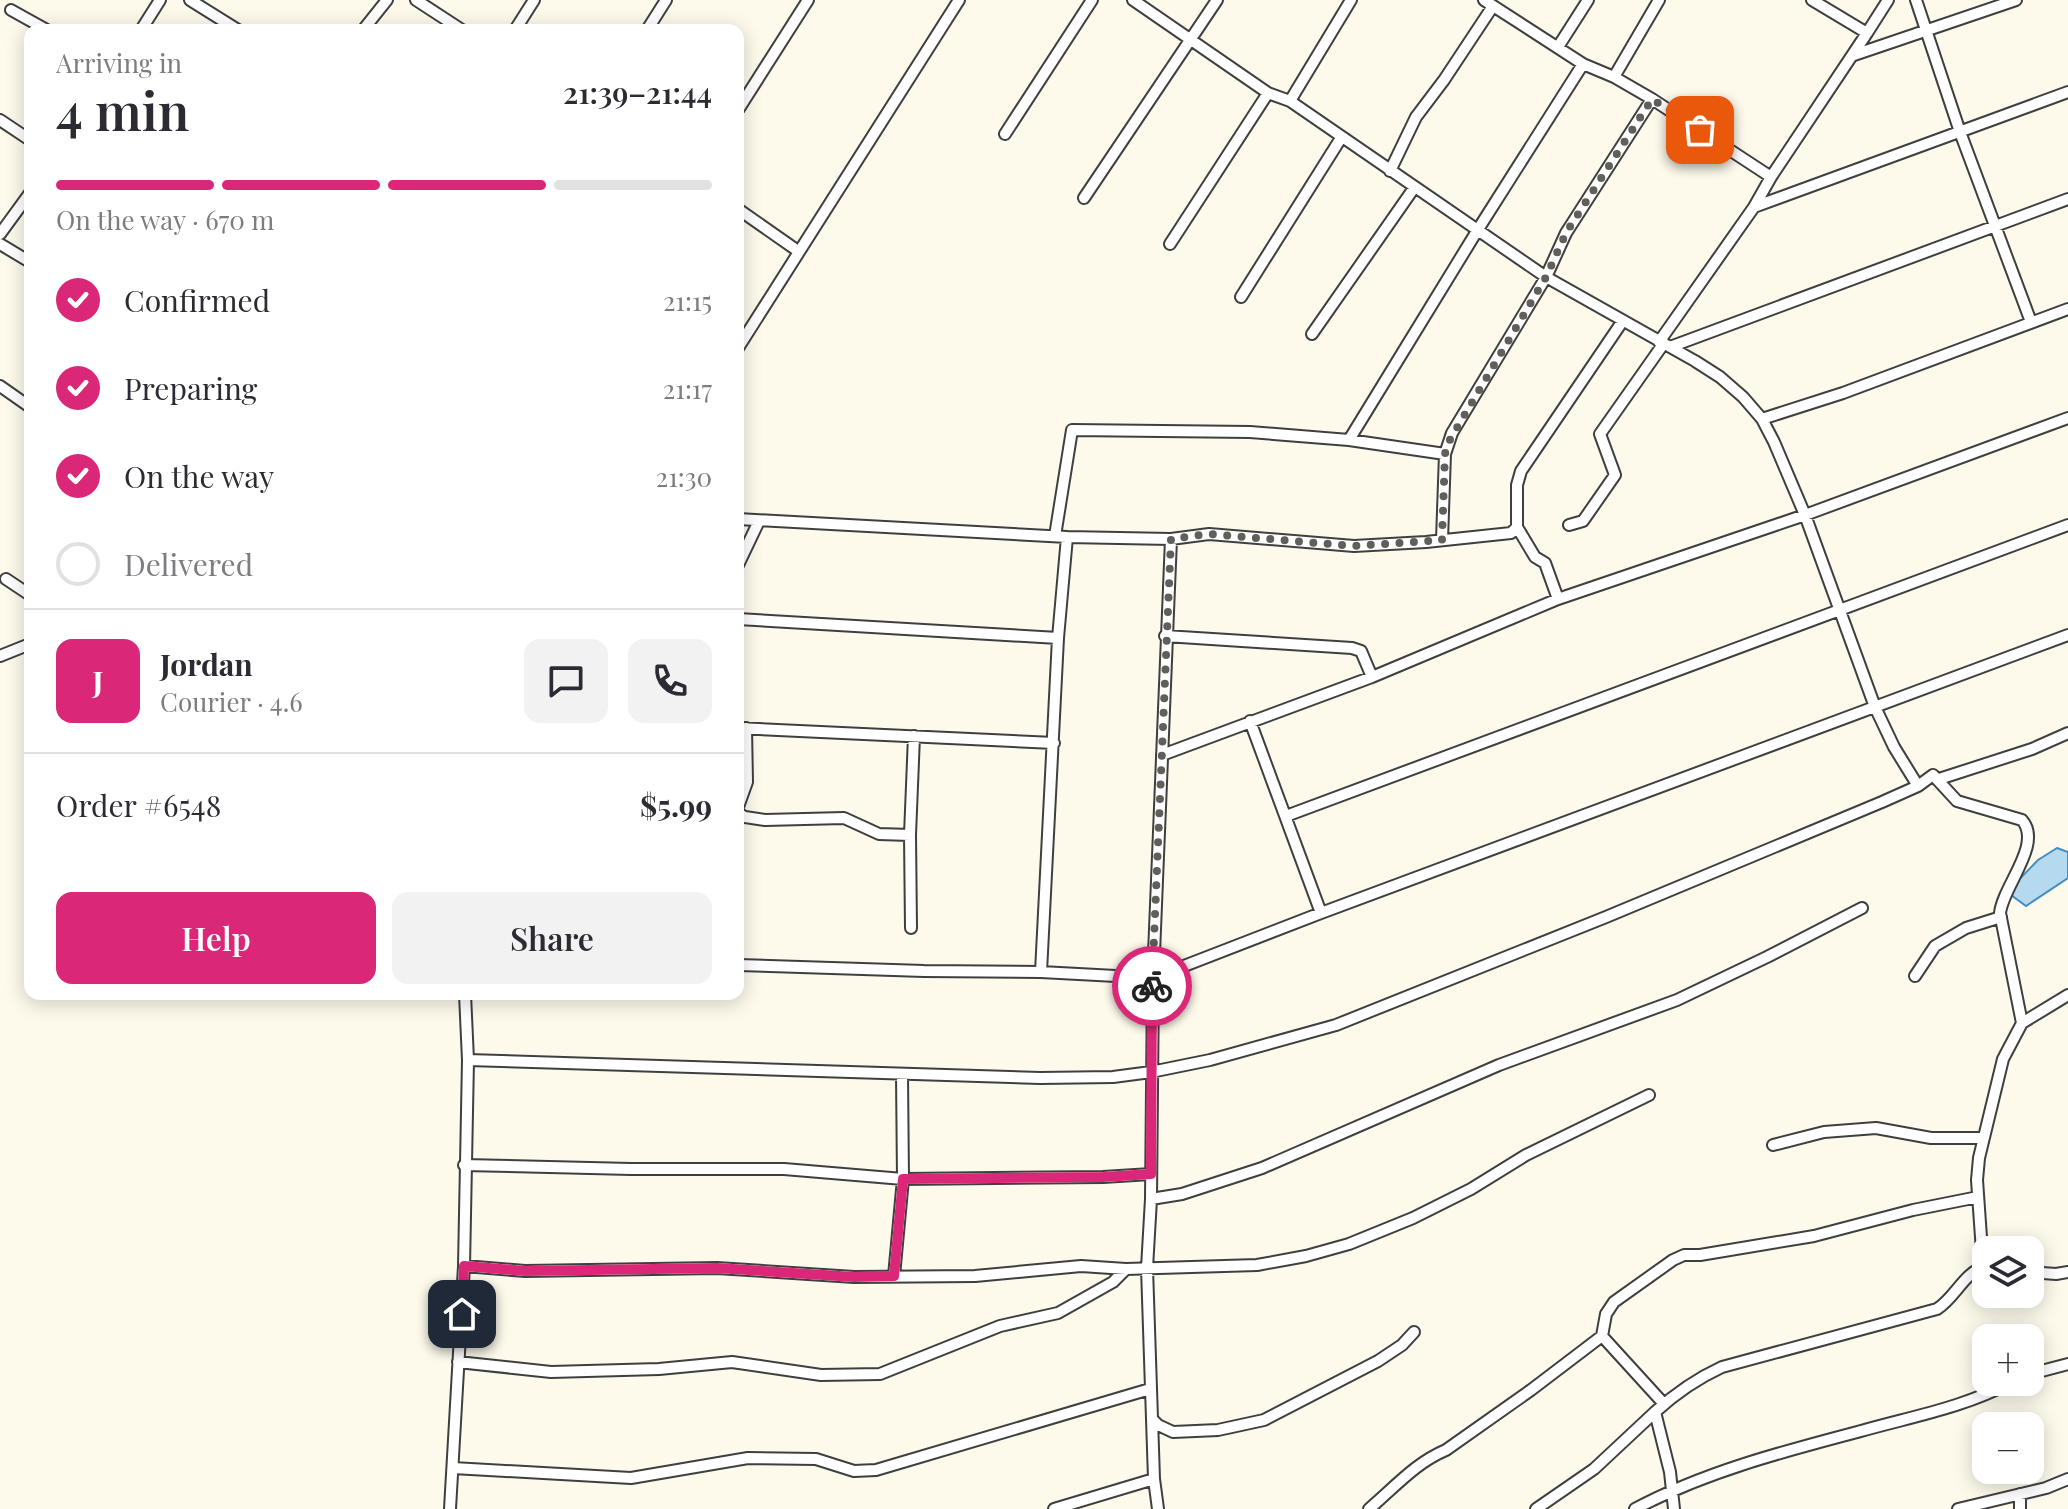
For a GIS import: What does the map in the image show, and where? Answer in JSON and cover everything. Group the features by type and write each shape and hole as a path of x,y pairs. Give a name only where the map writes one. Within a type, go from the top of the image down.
{"street":[{"path":"145,24 160,0"},
{"path":"190,0 228,24"},
{"path":"368,24 387,0"},
{"path":"416,0 453,24"},
{"path":"519,24 534,0"},
{"path":"651,24 666,0"},
{"path":"744,101 808,0"},
{"path":"744,338 959,0"},
{"path":"1005,134 1092,0"},
{"path":"1133,0 1268,93 1290,101 1546,277 1720,377 1743,397 1762,419 1805,515 1875,707 1894,747 1918,786"},
{"path":"1084,198 1217,0"},
{"path":"1290,101 1351,0"},
{"path":"1558,47 1588,0"},
{"path":"1614,77 1659,0"},
{"path":"1812,0 1828,4 1867,33"},
{"path":"1569,525 1583,521 1615,475 1600,434 1664,344 1888,0"},
{"path":"1916,0 1960,132 2031,322"},
{"path":"1854,55 2016,0"},
{"path":"1390,171 1489,3 1583,64 1614,77 1652,99 1771,177"},
{"path":"11,10 36,24"},
{"path":"1349,440 1583,64"},
{"path":"1754,207 2068,92"},
{"path":"1170,244 1268,93"},
{"path":"1442,540 1445,454 1452,433 1546,277 1566,233 1652,99"},
{"path":"0,120 24,136"},
{"path":"1241,297 1341,138"},
{"path":"1312,334 1414,188"},
{"path":"1664,344 2068,199"},
{"path":"0,234 24,201"},
{"path":"744,213 798,251"},
{"path":"0,244 24,258"},
{"path":"1762,419 1843,393 2068,309"},
{"path":"1558,599 1545,563 1535,557 1517,527 1518,477 1622,322"},
{"path":"0,386 24,403"},
{"path":"1162,755 1372,677 1558,599 1805,515 2068,418"},
{"path":"1055,536 1072,430 1126,433 1221,431 1349,440 1445,454"},
{"path":"744,520 1067,537 1171,539 1209,534 1354,546 1511,533 1517,527"},
{"path":"744,552 759,521"},
{"path":"1286,816 2068,525"},
{"path":"1041,972 1058,638 1067,537"},
{"path":"1158,1509 1154,1479 1147,1268 1151,1199 1153,978 1171,539"},
{"path":"6,579 24,591"},
{"path":"744,619 1058,638"},
{"path":"744,965 1041,972 1153,978 2068,635"},
{"path":"1165,636 1352,648 1361,651 1372,677"},
{"path":"0,656 6,649"},
{"path":"1250,721 1321,913"},
{"path":"744,728 1054,743"},
{"path":"1939,779 2032,749 2068,733"},
{"path":"911,928 910,835 914,736"},
{"path":"744,750 747,782 744,791"},
{"path":"468,1060 1040,1078 1113,1077 1151,1072 1259,1047 1379,1009 1918,786 1933,775 1957,801 2022,820 2028,827 2029,842 2015,878 2001,902 2001,917 2022,1023"},
{"path":"744,816 765,820 844,818 879,834 910,835"},
{"path":"1151,1199 1182,1194 1262,1168 1499,1065 1677,1000 1781,951 1862,908"},
{"path":"1915,976 1935,946 1966,928 2001,917"},
{"path":"1981,1236 1977,1180 1983,1138 1992,1114 2003,1059 2022,1023 2068,995"},
{"path":"450,1509 464,1266 468,1060 465,1000"},
{"path":"894,1276 903,1179 902,1075"},
{"path":"464,1266 525,1271 717,1268 854,1277 975,1276 1081,1266 1126,1269 1257,1265 1349,1244 1413,1218 1471,1189 1526,1155 1649,1095"},
{"path":"1773,1145 1824,1132 1876,1128 1931,1138 1983,1138"},
{"path":"464,1165 784,1169 903,1179 1151,1174"},
{"path":"1369,1509 1396,1482 1531,1390 1602,1336 1608,1308 1673,1260 1684,1255 1814,1236 1978,1197"},
{"path":"458,1362 551,1372 659,1369 732,1362 821,1375 880,1374 1000,1326 1054,1315 1100,1290 1126,1269"},
{"path":"1536,1509 1594,1469 1664,1404 1698,1379 1722,1367 1937,1309 1948,1302 1972,1272"},
{"path":"2044,1273 2068,1272"},
{"path":"1152,1419 1173,1432 1218,1430 1264,1420 1378,1361 1402,1345 1414,1332"},
{"path":"1602,1336 1664,1404"},
{"path":"2044,1370 2068,1364"},
{"path":"453,1468 631,1478 748,1458 816,1459 854,1471 876,1470 1150,1389"},
{"path":"1635,1509 1735,1468 1859,1431 1952,1408 1980,1396"},
{"path":"1655,1412 1673,1491 1674,1509"},
{"path":"1054,1509 1154,1479"},
{"path":"1958,1509 2068,1479"},
{"path":"2020,1494 2020,1509"}],"water":[{"path":"2057,848 2068,852 2068,878 2026,906 2007,892 2038,860"}],"way so far":[{"path":"1152,986 1171,539 1209,534 1354,546 1442,540 1445,454 1452,433 1546,277 1566,233 1652,99 1700,130"}],"route":[{"path":"462,1314 464,1266 525,1271 717,1268 854,1277 894,1276 903,1179 1151,1174 1152,986"}]}
